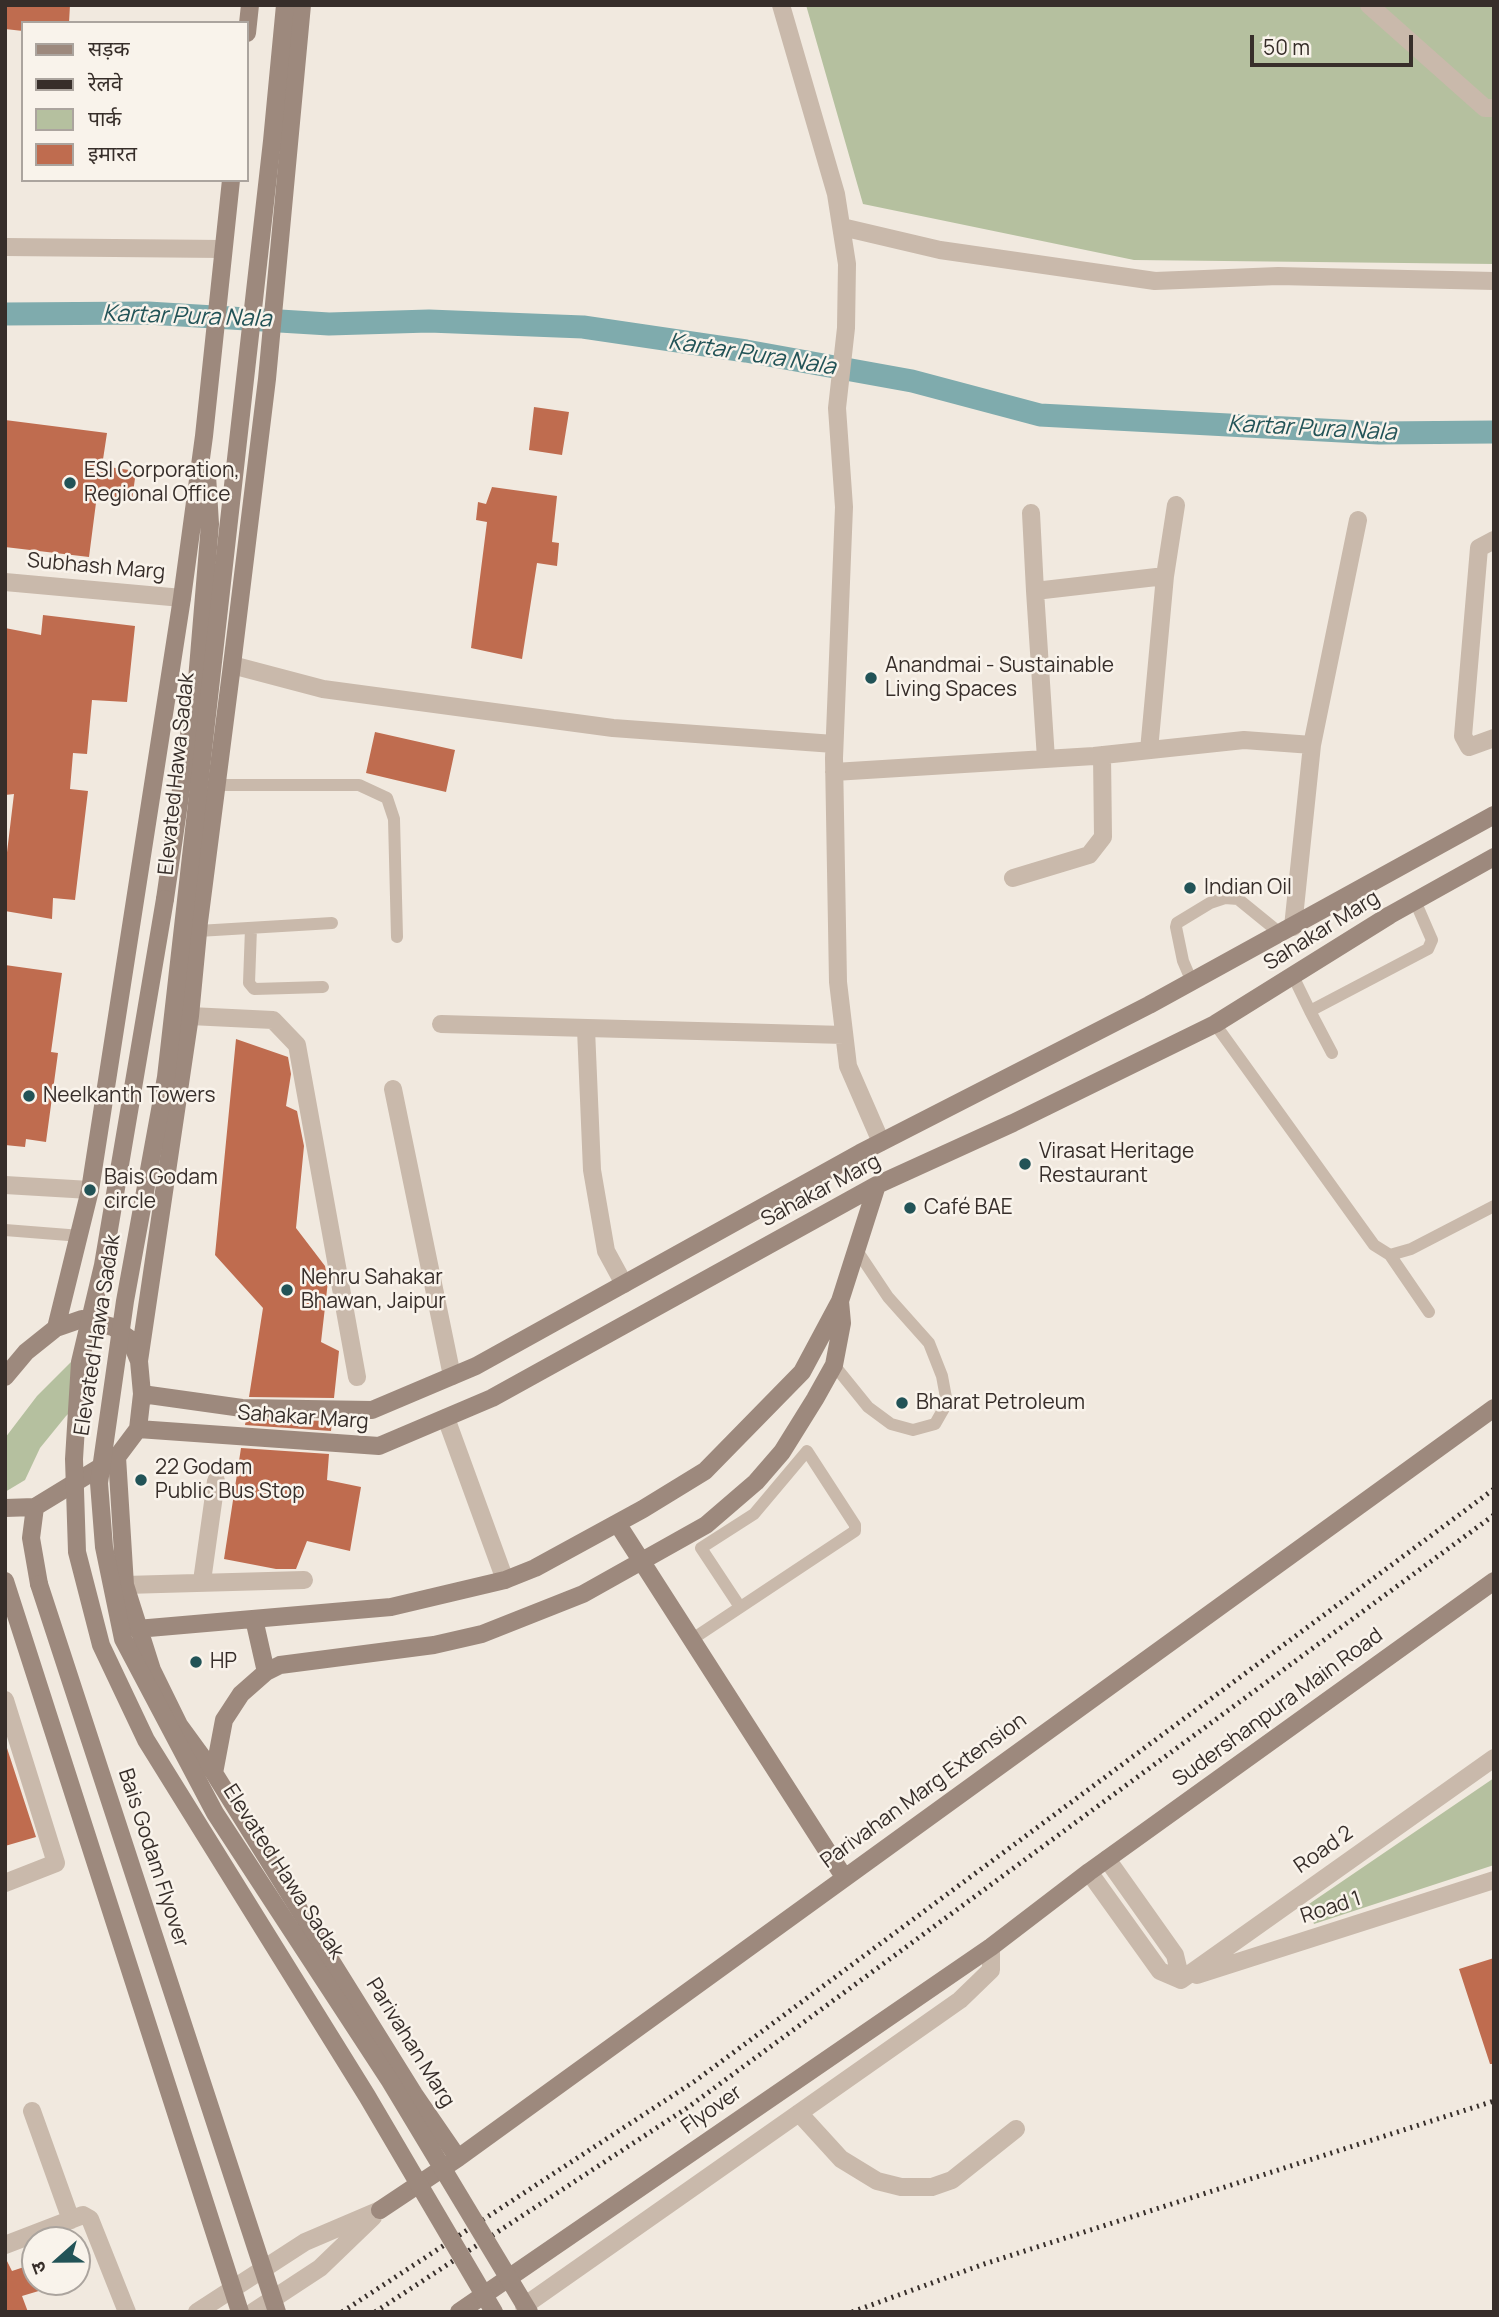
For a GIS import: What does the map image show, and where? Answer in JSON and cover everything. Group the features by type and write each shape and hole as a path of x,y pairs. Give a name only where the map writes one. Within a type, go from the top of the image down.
{"main road":[{"path":"248,24 250,5"},
{"name":"Elevated Hawa Sadak","path":"285,5 166,1077 125,1301 99,1483 104,1546 123,1639 215,1813 390,2081 527,2309"},
{"path":"5,1508 36,1507 117,1457 138,1429 142,1394 139,1361 190,1016 198,931 267,379 302,5"},
{"path":"56,1328 81,1236 90,1190 183,598 204,436 231,182"},
{"name":"Elevated Hawa Sadak","path":"204,436 210,524 201,641 165,899 103,1265 80,1362 74,1459 77,1552 101,1645 146,1740 368,2096 494,2312"},
{"name":"Sahakar Marg","path":"142,1394 242,1408 372,1410 452,1376 881,1142 1192,982 1494,816"},
{"name":"Sahakar Marg","path":"138,1429 379,1446 446,1418 492,1398 877,1185 1013,1123 1215,1024 1415,901 1494,857"},
{"path":"137,1629 391,1607 505,1580 535,1568 705,1471 802,1372 840,1301 877,1185"},
{"path":"214,1773 224,1720 241,1694 266,1672 280,1665 434,1645 482,1633 583,1594 706,1525 757,1482 782,1452 834,1365 842,1323 840,1301"},
{"path":"5,1377 26,1352 56,1328 82,1319 113,1327 130,1339 139,1361"},
{"name":"Parivahan Marg Extension","path":"380,2210 458,2158 1494,1408"},
{"path":"117,1457 125,1585 137,1629 179,1725 214,1773"},
{"name":"Bais Godam Flyover","path":"36,1507 31,1538 39,1584 277,2312"},
{"path":"617,1523 844,1877"},
{"path":"5,1581 240,2312"},
{"name":"Sudershanpura Main Road","path":"991,1947 1089,1872 1494,1581"},
{"path":"254,1619 266,1672"},
{"name":"Parivahan Marg","path":"214,1773 414,2094 458,2158"},
{"name":"Flyover","path":"458,2312 991,1947"}],"street":[{"path":"782,5 836,194 847,264 846,328 837,408 845,507 834,744 838,982 848,1066 881,1142"},
{"path":"1369,5 1485,108 1494,108"},
{"path":"842,227 940,250 1155,281 1278,276 1494,281"},
{"path":"5,247 223,249"},
{"path":"1149,750 1165,576 1176,505"},
{"path":"1031,513 1046,759"},
{"path":"1287,930 1312,745 1358,520"},
{"path":"1494,540 1479,548 1463,736 1464,744 1469,747 1494,738"},
{"path":"1035,591 1165,576"},
{"name":"Subhash Marg","path":"5,582 183,598"},
{"path":"232,665 323,689 613,728 834,744"},
{"path":"834,772 1102,755 1244,740 1312,745"},
{"path":"1013,878 1089,855 1103,837 1102,755"},
{"path":"190,1016 274,1020 297,1045 357,1377"},
{"path":"441,1024 844,1035"},
{"path":"586,1029 592,1170 606,1251 624,1284"},
{"path":"393,1089 452,1376"},
{"path":"5,1185 90,1190"},
{"path":"446,1418 505,1580"},
{"path":"202,1581 216,1481"},
{"path":"125,1585 304,1580"},
{"path":"5,1700 56,1863 5,1883"},
{"name":"Road 2","path":"1181,1980 1494,1758"},
{"path":"1107,1859 1175,1955 1181,1980"},
{"path":"1089,1872 1160,1971 1181,1980"},
{"name":"Road 1","path":"1181,1980 1494,1880"},
{"path":"527,2309 960,2000 991,1970 991,1947"},
{"path":"32,2111 71,2220"},
{"path":"799,2113 841,2159 877,2181 901,2187 932,2187 952,2180 1016,2129"},
{"path":"197,2312 305,2242 380,2210"},
{"path":"253,2312 320,2268 380,2210"},
{"path":"5,2245 83,2215 90,2219 127,2312"}],"lane":[{"path":"217,785 359,785 387,798 394,819 397,937"},
{"path":"1192,982 1183,961 1176,927 1186,916 1225,898 1238,899 1287,930"},
{"path":"1310,1011 1428,949 1432,940 1415,901"},
{"path":"198,931 332,923"},
{"path":"251,928 249,983 254,989 323,987"},
{"path":"1293,976 1332,1053"},
{"path":"1215,1024 1374,1245 1390,1255 1429,1312"},
{"path":"1390,1255 1411,1249 1494,1206"},
{"path":"5,1230 81,1236"},
{"path":"834,1365 868,1407 891,1424 913,1430 935,1424 947,1403 942,1376 929,1343 888,1297 856,1249"},
{"path":"691,1640 855,1531 855,1525 807,1451 754,1514 701,1548 740,1607"}],"green space":[{"path":"806,5 1494,5 1494,264 1134,260 863,204"},
{"path":"76,1357 94,1364 96,1375 91,1392 66,1416 40,1448 25,1480 5,1492 5,1438 37,1396"},
{"path":"1494,1778 1494,1865 1314,1924 1306,1906"}],"building":[{"path":"5,5 70,5 69,21 21,21 21,31 5,29"},
{"path":"534,407 569,412 562,455 529,450"},
{"name":"ESI Corporation, Regional Office","path":"5,420 107,433 102,466 136,471 132,500 97,495 89,557 5,547"},
{"path":"492,487 557,496 552,542 559,543 557,566 537,563 522,659 471,648 487,522 476,520 478,502 486,504"},
{"path":"43,615 135,626 127,702 92,700 87,754 73,753 70,789 88,791 75,900 53,898 52,919 5,911 5,869 14,794 5,795 5,628 41,635"},
{"path":"375,732 455,750 446,792 366,773"},
{"path":"5,965 62,973 51,1052 58,1053 46,1142 26,1139 25,1147 5,1145"},
{"name":"Nehru Sahakar Bhawan, Jaipur","path":"236,1039 288,1057 291,1074 286,1106 297,1111 304,1146 296,1228 325,1266 328,1281 321,1342 339,1351 334,1398 249,1397 263,1308 215,1255"},
{"path":"246,1419 332,1421 331,1431 245,1425"},
{"path":"241,1448 329,1454 327,1480 361,1487 350,1551 307,1541 296,1569 276,1569 224,1559"},
{"path":"5,1742 36,1837 5,1846"},
{"path":"1494,1958 1494,2064 1490,2064 1459,1969"},
{"path":"5,2257 12,2271 21,2268 21,2296 28,2312 5,2312"}],"waterway":[{"name":"Kartar Pura Nala","path":"5,314 148,313 329,324 429,321 583,327 746,351 912,381 1040,415 1379,433 1494,432"}],"railway":[{"path":"342,2312 695,2081 1494,1489"},
{"path":"375,2312 687,2108 1494,1515"},
{"path":"852,2312 984,2264 1494,2101"}],"place":[{"name":"ESI Corporation, Regional Office","path":"70,483"},
{"name":"Anandmai - Sustainable Living Spaces","path":"871,678"},
{"name":"Indian Oil","path":"1190,888"},
{"name":"Neelkanth Towers","path":"29,1096"},
{"name":"Virasat Heritage Restaurant","path":"1025,1164"},
{"name":"Bais Godam circle","path":"90,1190"},
{"name":"Café BAE","path":"910,1208"},
{"name":"Nehru Sahakar Bhawan, Jaipur","path":"287,1290"},
{"name":"Bharat Petroleum","path":"902,1403"},
{"name":"22 Godam Public Bus Stop","path":"141,1480"},
{"name":"HP","path":"196,1662"}]}
